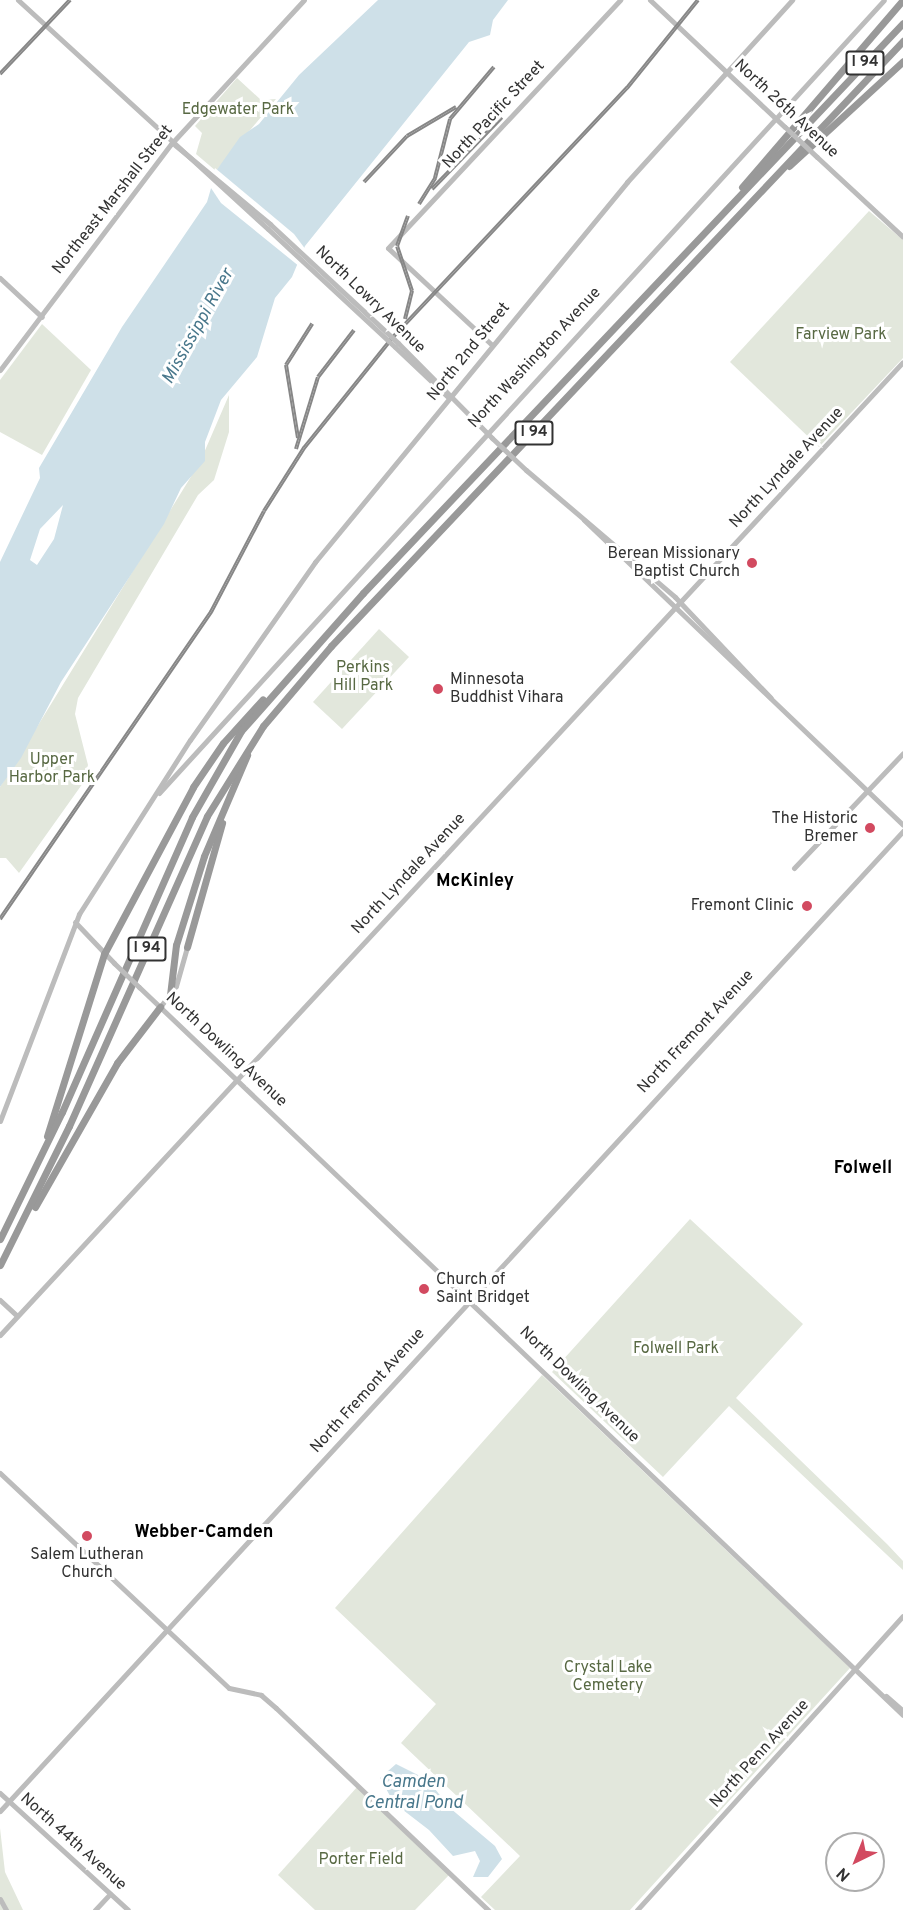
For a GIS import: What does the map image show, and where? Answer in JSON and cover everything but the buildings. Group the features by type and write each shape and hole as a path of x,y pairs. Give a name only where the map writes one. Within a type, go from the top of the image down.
{"highway":[{"path":"688,250 903,0"},
{"path":"828,102 903,17"},
{"name":"I 94","path":"0,1239 22,1196 192,817 230,748 270,695 903,23"},
{"name":"I 94","path":"0,1265 26,1219 212,805 243,754 290,691 903,41"},
{"path":"777,174 804,156 903,61"},
{"path":"170,996 178,940 206,850 246,757 290,691"},
{"path":"22,1196 55,1113 104,954 207,765 253,707 270,695"},
{"path":"187,947 226,803"},
{"path":"26,1219 42,1198 117,1063 160,1007"}],"street":[{"name":"North Lowry Avenue","path":"18,0 171,144 269,227 526,470 681,602 735,655 772,699"},
{"name":"Northeast Marshall Street","path":"0,370 171,144 304,0"},
{"name":"North Pacific Street","path":"492,345 388,248 620,0"},
{"name":"North 26th Avenue","path":"650,0 903,237"},
{"name":"North 2nd Street","path":"190,740 315,562 448,398 627,182 792,0"},
{"name":"North Washington Avenue","path":"149,803 485,431 884,0"},
{"path":"0,278 42,316"},
{"name":"North Lyndale Avenue","path":"0,1335 903,362"},
{"name":"North Lowry Avenue","path":"584,520 903,825"},
{"path":"190,740 207,737"},
{"name":"North Washington Avenue","path":"0,1121 75,922 190,740"},
{"path":"794,868 903,753"},
{"name":"North Fremont Avenue","path":"0,1811 469,1299 903,831"},
{"name":"North Dowling Avenue","path":"75,922 104,954 903,1713"},
{"path":"160,1007 170,996 187,947"},
{"path":"0,1300 17,1316"},
{"path":"0,1473 229,1688 261,1695 276,1708 488,1910"},
{"name":"North Penn Avenue","path":"637,1910 903,1616"},
{"name":"North 44th Avenue","path":"0,1793 128,1910"},
{"path":"95,1910 110,1894"},
{"path":"0,1899 6,1910"}],"green space":[{"name":"Edgewater Park","path":"237,78 261,100 276,99 216,171 196,154 202,133 195,126"},
{"name":"Farview Park","path":"869,211 903,240 903,358 819,447 730,362"},
{"path":"42,324 91,370 42,455 0,432 0,380"},
{"name":"Upper Harbor Park","path":"229,395 229,432 214,480 198,495 78,698 75,714 88,765 83,783 19,873 6,858 0,858 0,787 200,462"},
{"name":"Perkins Hill Park","path":"379,629 409,657 342,729 313,702"},
{"name":"Folwell Park","path":"690,1219 803,1324 736,1398 887,1544 903,1561 903,1570 729,1406 663,1477 552,1372"},
{"name":"Crystal Lake Cemetery","path":"542,1375 850,1668 630,1910 495,1910 481,1897 520,1856 401,1743 436,1704 335,1608"},
{"name":"Porter Field","path":"358,1786 450,1874 415,1910 315,1910 278,1875"},
{"path":"0,1828 5,1872 23,1910 0,1910"}],"water":[{"name":"Mississippi River","path":"378,0 508,0 493,20 490,35 469,42 305,246 292,277 275,298 257,357 221,400 205,442 205,461 181,488 164,524 61,682 21,758 0,787 0,562 40,478 39,468 122,327 207,202 216,171 240,137 259,124 299,75","holes":["63,505 54,539 37,565 30,560 40,529"]},
{"name":"Camden Central Pond","path":"396,1764 428,1780 450,1808 495,1846 502,1859 488,1877 473,1877 480,1861 475,1851 453,1856 429,1830 394,1803 380,1778"}],"pier":[{"path":"215,168 294,234 306,250 300,267 221,203 209,185"}],"railway":[{"path":"0,74 70,0"},
{"path":"0,919 211,612 264,511 304,448 393,337 627,88 698,0"},
{"path":"419,204 435,178 450,119 494,67"},
{"path":"364,182 407,136 456,107"},
{"path":"432,189 502,117"},
{"path":"405,319 412,291 397,246 408,216"},
{"path":"298,438 286,365 312,324"},
{"path":"296,449 318,377 354,330"}],"place":[{"name":"Berean Missionary Baptist Church","path":"752,563"},
{"name":"Minnesota Buddhist Vihara","path":"438,689"},
{"name":"The Historic Bremer","path":"870,828"},
{"name":"Fremont Clinic","path":"807,906"},
{"name":"Church of Saint Bridget","path":"424,1289"},
{"name":"Salem Lutheran Church","path":"87,1536"}],"district":[{"name":"McKinley","path":"475,882"},
{"name":"Folwell","path":"863,1169"},
{"name":"Webber-Camden","path":"204,1533"}]}
